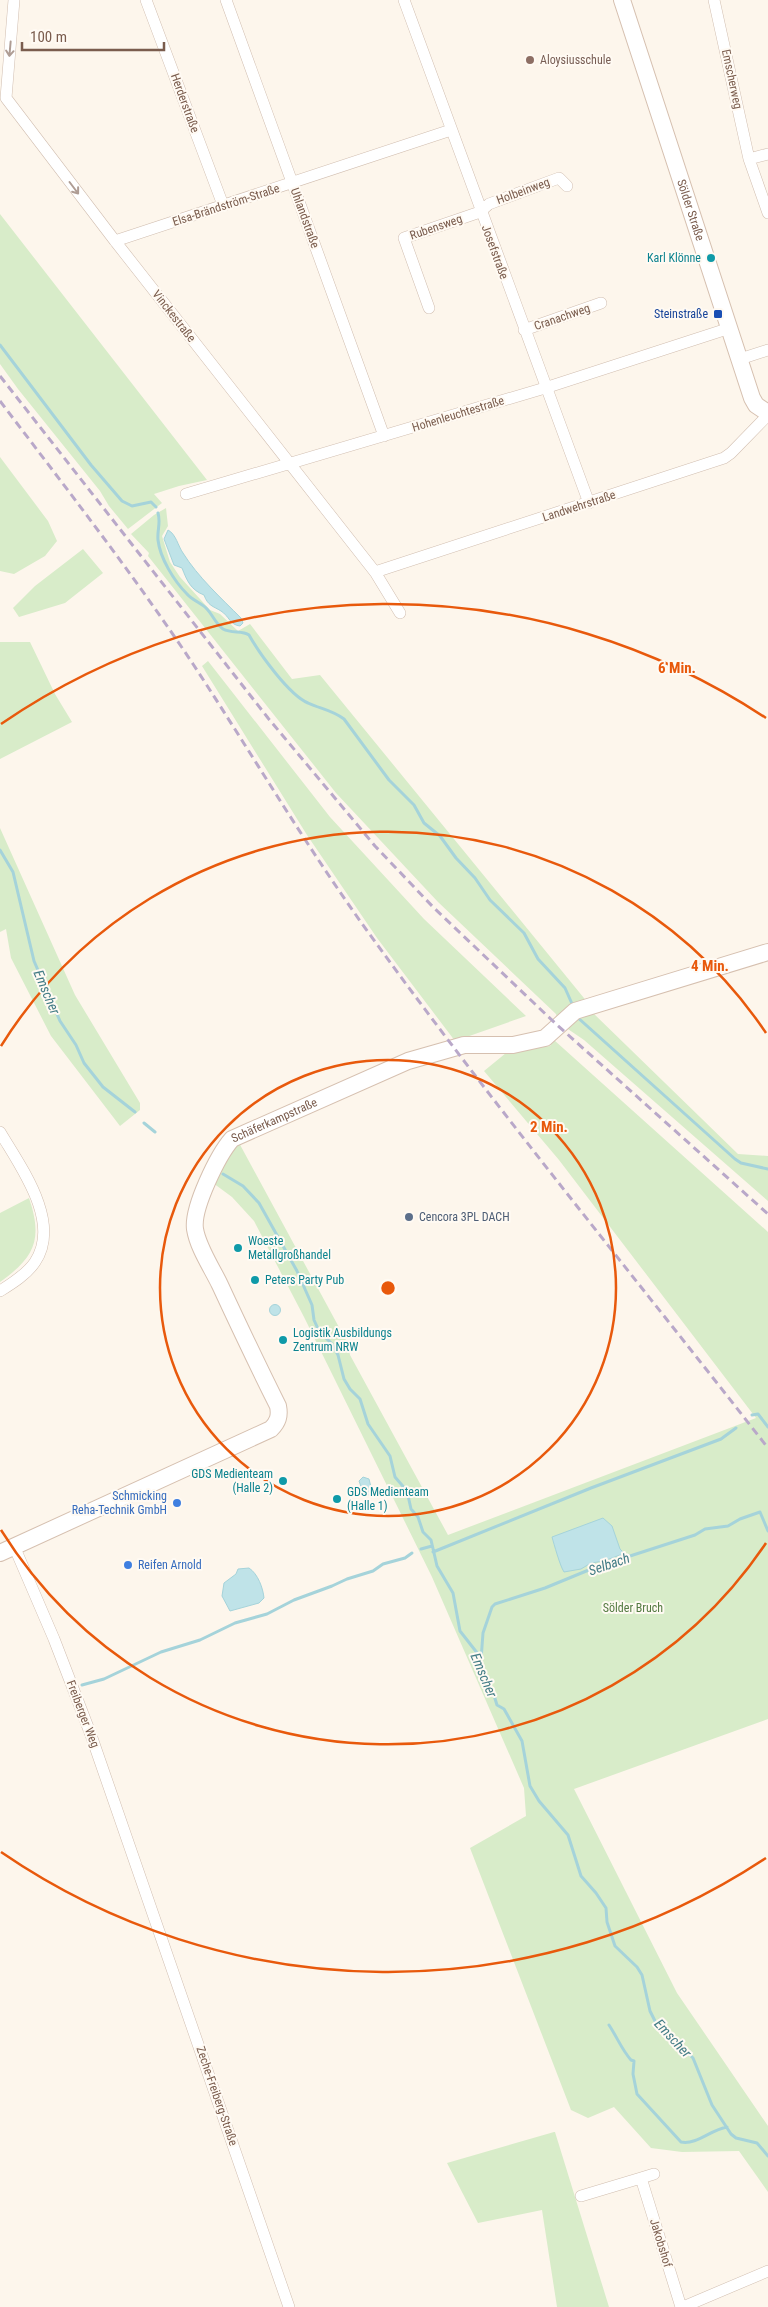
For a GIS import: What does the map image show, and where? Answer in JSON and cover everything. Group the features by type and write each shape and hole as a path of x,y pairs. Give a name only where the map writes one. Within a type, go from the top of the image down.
{"street":[{"name":"Vinckestraße","path":"14,0 6,98 115,241 375,572 400,614"},
{"name":"Herderstraße","path":"146,0 223,205"},
{"name":"Uhlandstraße","path":"226,0 384,436"},
{"name":"Josefstraße","path":"404,0 480,212 589,503"},
{"name":"Sölder Straße","path":"622,0 752,398 756,405 768,414"},
{"name":"Emscherweg","path":"714,0 749,159 768,213"},
{"name":"Elsa-Brändström-Straße","path":"115,241 451,130"},
{"path":"749,159 768,154"},
{"name":"Holbeinweg","path":"480,212 490,204 559,178 566,186"},
{"name":"Rubensweg","path":"429,308 404,238 480,212"},
{"name":"Cranachweg","path":"524,330 601,303"},
{"name":"Hohenleuchtestraße","path":"186,494 290,465 545,388 730,328"},
{"path":"740,359 768,350"},
{"name":"Landwehrstraße","path":"375,572 724,458 768,414"},
{"name":"Schäferkampstraße","path":"7,1549 272,1429 277,1423 279,1418 278,1406 210,1266 195,1229 197,1211 205,1189 217,1161 232,1139 408,1061 464,1045 512,1045 544,1038 575,1011 768,952"},
{"path":"0,1132 33,1189 43,1220 44,1232 42,1245 36,1261 26,1273 0,1291"},
{"name":"Freiberger Weg","path":"7,1549 54,1639 144,1884"},
{"name":"Zeche-Freiberg-Straße","path":"144,1884 289,2307"},
{"path":"581,2196 654,2174"},
{"name":"Jakobshof","path":"641,2178 682,2307"},
{"path":"682,2307 696,2305 768,2272"}],"green space":[{"path":"0,214 207,480 154,494 162,503 128,529 0,364"},
{"path":"0,457 48,521 57,541 45,556 14,574 0,571"},
{"path":"166,508 168,526 162,536 170,562 180,577 210,610 220,614 238,631 250,624 292,679 320,675 588,1003 558,1021 556,1014 438,902 336,793 148,556 149,553 131,534 154,515"},
{"path":"83,549 103,573 65,603 19,617 13,608 35,586"},
{"path":"0,642 30,642 55,694 72,722 0,759"},
{"path":"208,661 330,817 424,919 526,1016 455,1041 377,938 307,835 202,666"},
{"path":"0,828 75,995 140,1103 140,1110 120,1126 51,1036 11,958 6,929 0,932"},
{"path":"591,1011 738,1154 768,1156 768,1201 584,1040 562,1025"},
{"name":"Sölder Bruch","path":"554,1040 768,1232 768,1719 574,1789 677,1993 768,2126 768,2192 739,2151 682,2152 651,2148 614,2107 588,2118 571,2110 470,1848 526,1816 524,1788 432,1577 304,1317 254,1221 232,1197 213,1183 238,1141 347,1342 350,1355 448,1535 756,1418 559,1160 484,1071 506,1053 550,1046"},
{"path":"29,1198 35,1225 33,1246 21,1264 0,1282 0,1213"},
{"path":"555,2132 609,2307 557,2307 542,2210 478,2223 447,2163"}],"water":[{"path":"168,530 173,534 183,553 210,587 241,618 243,623 240,626 234,624 224,613 209,604 204,595 190,584 182,568 174,565 164,539"},
{"path":"273,1305 277,1305 280,1310 279,1314 273,1315 270,1312 270,1308"},
{"path":"363,1477 369,1479 372,1491 369,1495 363,1492 359,1481"},
{"path":"603,1518 612,1526 620,1549 628,1557 620,1555 604,1561 591,1563 581,1569 564,1572 552,1537"},
{"path":"249,1568 260,1582 264,1598 259,1603 230,1611 222,1596 224,1583 236,1574 238,1569"}],"waterway":[{"path":"0,345 91,465 122,501 132,506 151,502 156,507"},
{"path":"158,513 159,547 168,569 182,589 206,608 223,629 249,635 275,673 300,699 344,719 389,780 414,805 424,823 440,836 456,858 475,878 490,900 524,933 538,959 565,988 573,1006"},
{"name":"Emscher","path":"0,850 13,872 34,961 60,1021 76,1045 84,1063 103,1087 135,1112"},
{"path":"577,1017 735,1159 741,1163 768,1169"},
{"name":"Emscher","path":"144,1123 155,1132"},
{"name":"Emscher","path":"223,1174 243,1186 259,1203 297,1271 312,1305 314,1320 319,1331 332,1344 338,1355 344,1379 350,1389 360,1399 368,1424 390,1456 395,1477 407,1491 411,1509 418,1517 423,1532 431,1540 437,1566 453,1593 460,1631 478,1654 482,1671 492,1689 497,1705 504,1709 522,1741 530,1786 539,1801 568,1835 581,1876 606,1908 607,1922 615,1946 637,1967 642,1975 650,2011 656,2023 693,2058 712,2105 731,2134 736,2138 757,2143 768,2156"},
{"path":"752,1415 758,1414 768,1427"},
{"path":"433,1552 591,1488 721,1439 736,1428"},
{"name":"Selbach","path":"481,1660 483,1633 492,1607 495,1604 545,1588 596,1567 695,1535 705,1529 728,1526 740,1519 760,1512 768,1531"},
{"path":"421,1549 432,1546"},
{"path":"82,1685 104,1679 161,1652 200,1640 235,1623 267,1614 294,1600 373,1571 383,1564 405,1558 412,1553"},
{"path":"609,2025 625,2052 634,2061 633,2074 637,2094 681,2142 693,2141 727,2127"}],"railway":[{"path":"0,376 268,718 375,846 434,908 556,1024 768,1214"},
{"path":"0,401 99,531 170,630 305,840 376,943 520,1134 768,1448"}],"place":[{"name":"Aloysiusschule","path":"530,60"},
{"name":"Karl Klönne","path":"711,258"},
{"name":"Steinstraße","path":"718,314"},
{"name":"Cencora 3PL DACH","path":"409,1217"},
{"name":"Woeste Metallgroßhandel","path":"238,1248"},
{"name":"Peters Party Pub","path":"255,1280"},
{"name":"Logistik Ausbildungs Zentrum NRW","path":"283,1340"},
{"name":"GDS Medienteam (Halle 2)","path":"283,1481"},
{"name":"GDS Medienteam (Halle 1)","path":"337,1499"},
{"name":"Schmicking Reha-Technik GmbH","path":"177,1503"},
{"name":"Reifen Arnold","path":"128,1565"}]}
